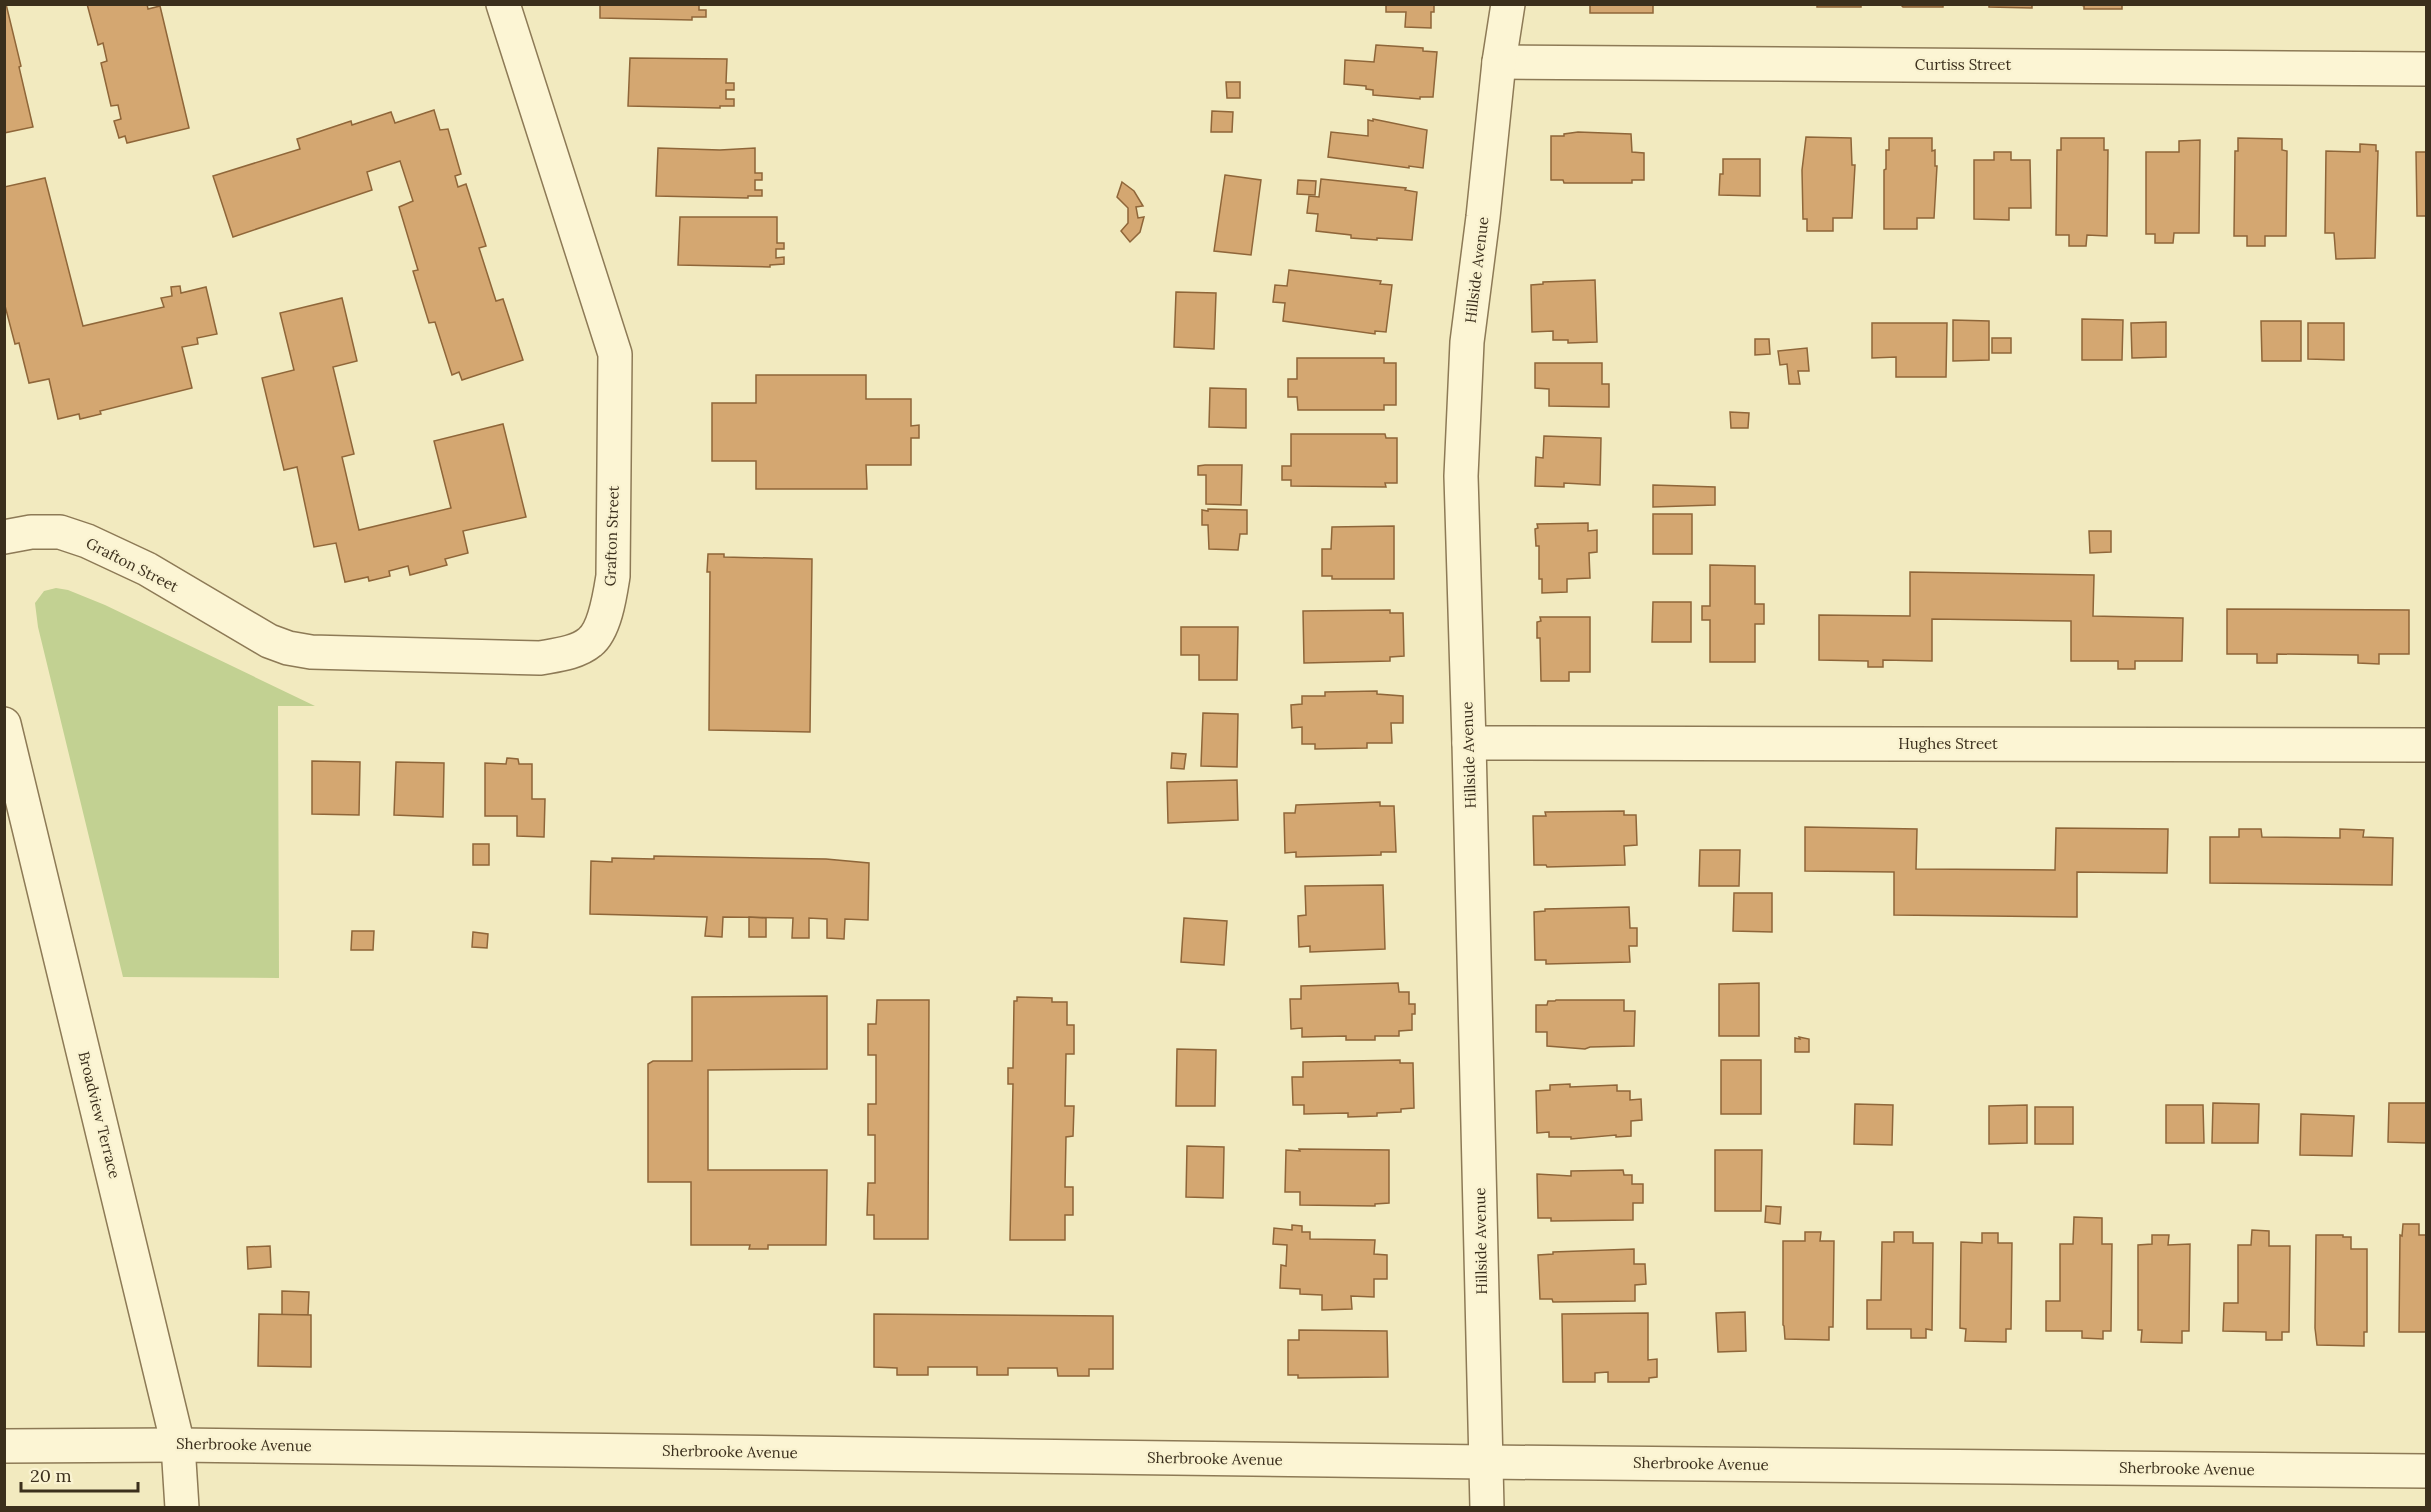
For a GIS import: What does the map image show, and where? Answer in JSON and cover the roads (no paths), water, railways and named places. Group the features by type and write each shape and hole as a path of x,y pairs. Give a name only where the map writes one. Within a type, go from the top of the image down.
{"street":[{"name":"Grafton Street","path":"4,537 31,532 60,532 87,541 147,569 269,641 300,650 540,658 566,654 590,642 608,611 613,576 615,354 503,4"},
{"name":"Hillside Avenue","path":"1487,1508 1461,476 1467,342 1484,217 1499,62 1508,4"},
{"name":"Curtiss Street","path":"1499,62 2427,69"},
{"name":"Broadview Terrace","path":"4,724 178,1444 182,1508"},
{"name":"Hughes Street","path":"1469,743 2427,745"},
{"name":"Sherbrooke Avenue","path":"4,1446 178,1444 1486,1462 2427,1471"}]}
